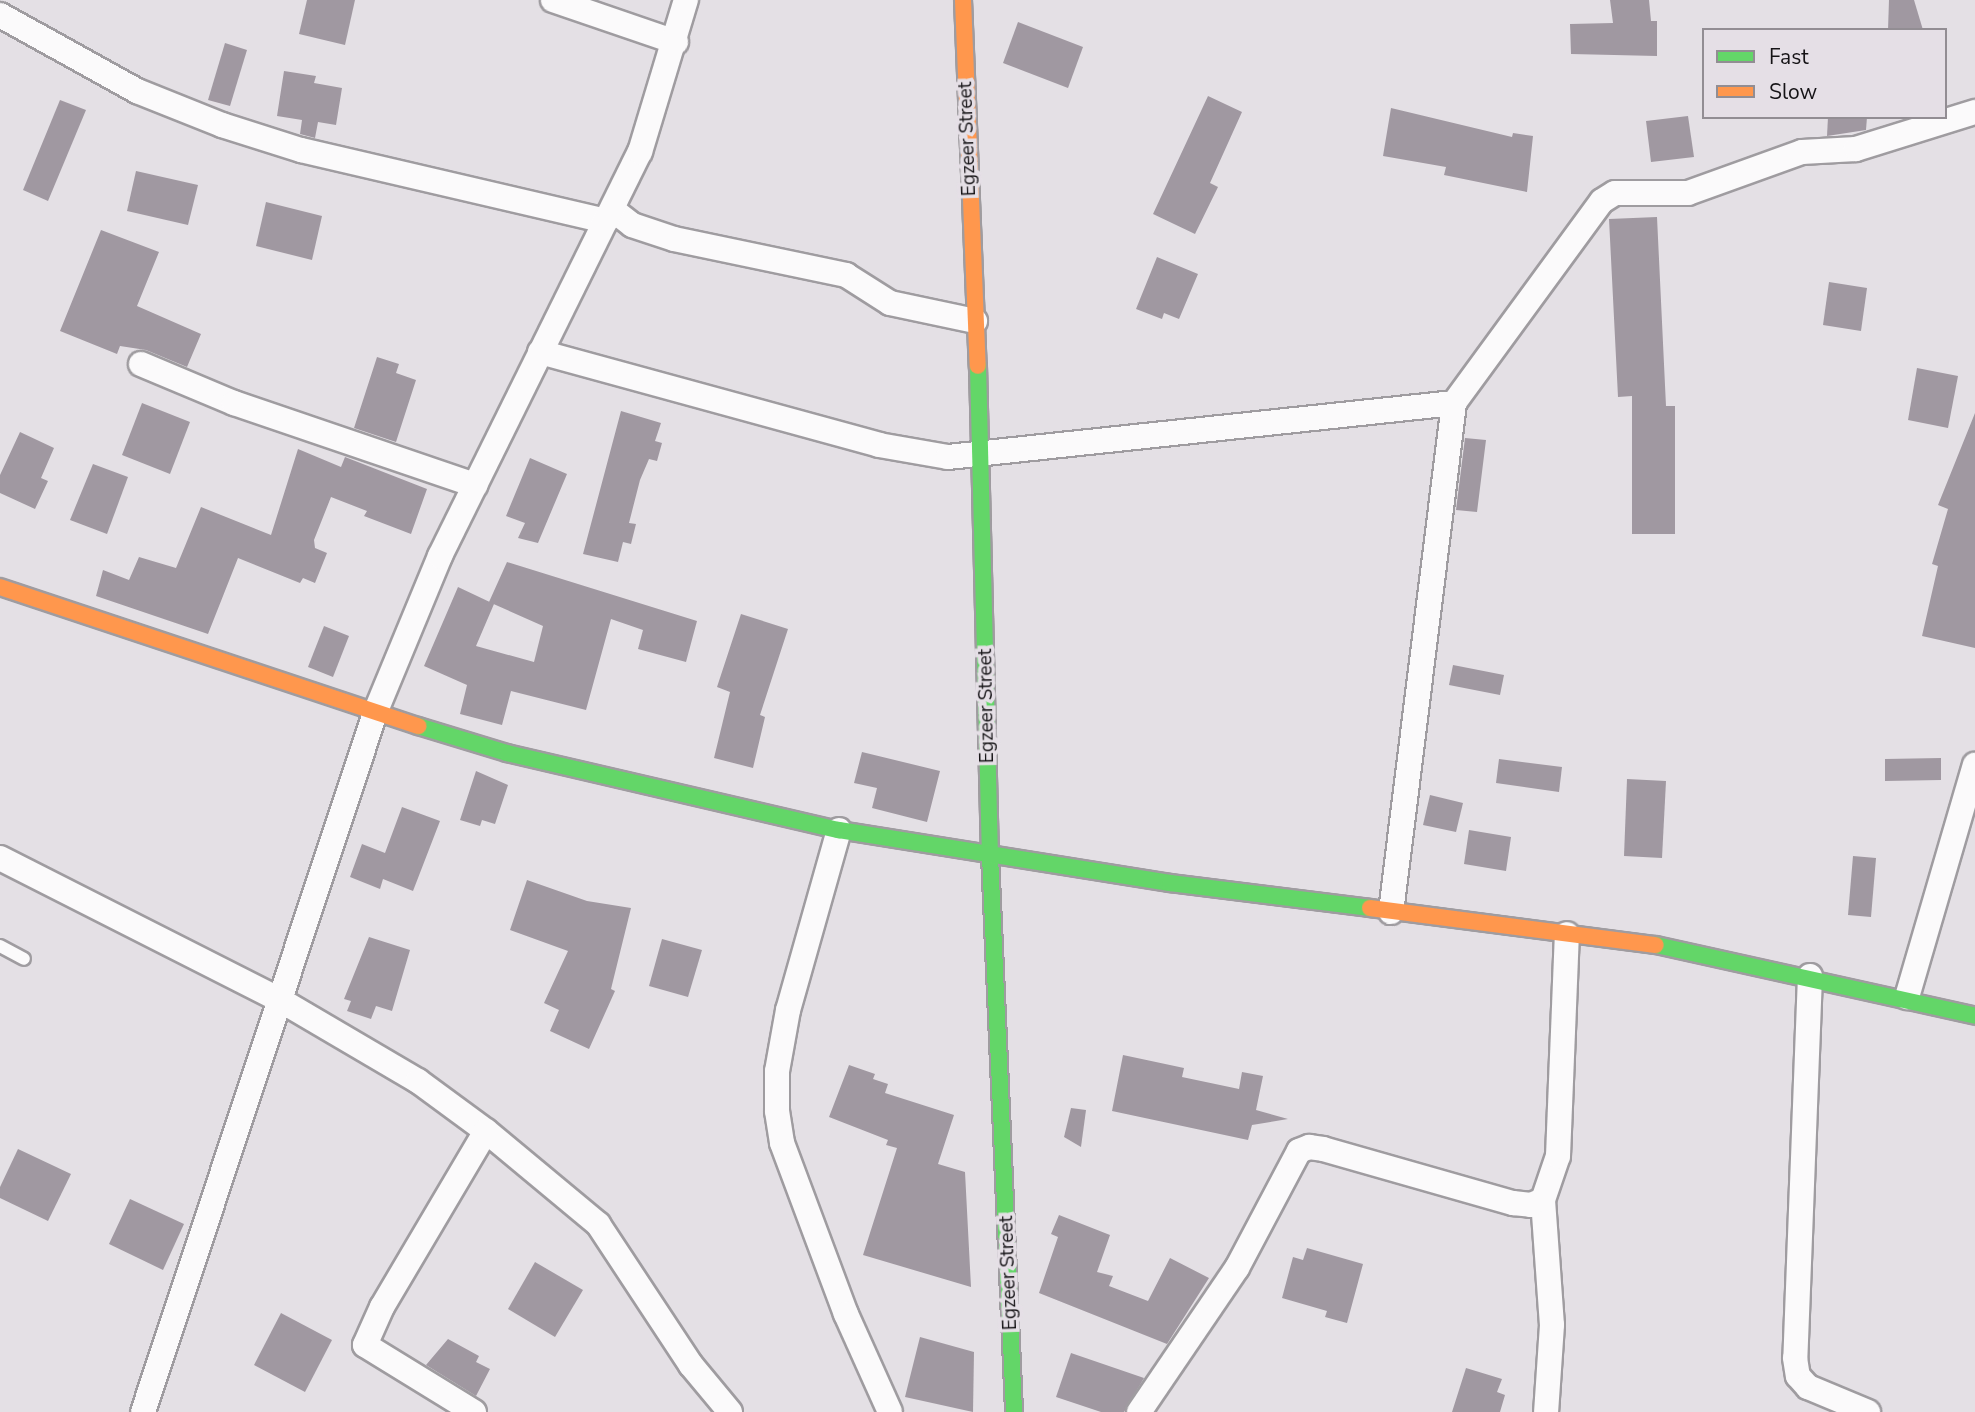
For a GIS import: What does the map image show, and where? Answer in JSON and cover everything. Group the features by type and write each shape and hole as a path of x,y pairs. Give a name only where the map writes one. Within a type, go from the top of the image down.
{"street":[{"path":"553,0 676,41"},
{"path":"143,1412 375,713 475,485 640,152 676,41 686,0"},
{"name":"Egzeer Street","path":"963,0 982,452 990,855 1014,1412"},
{"path":"0,15 137,91 222,125 301,150 609,215 674,239 846,275 890,303 975,321"},
{"path":"1391,912 1454,403 1602,201 1615,193 1688,193 1802,152 1856,149 1975,112"},
{"path":"540,352 898,450 948,457 1454,403"},
{"path":"141,364 234,403 475,485"},
{"path":"0,587 315,689 375,713 508,753 839,830 990,855 1391,912 1653,944 1810,976 1975,1016"},
{"path":"1907,998 1975,765"},
{"path":"839,830 788,1010 777,1071 777,1111 782,1143 846,1314 890,1412"},
{"path":"0,858 280,1000 418,1081 486,1130 598,1224 691,1365 730,1412"},
{"path":"1546,1412 1552,1325 1543,1200 1558,1156 1567,934"},
{"path":"1810,976 1795,1358 1798,1376 1808,1387 1868,1412"},
{"path":"474,1412 365,1345 376,1318 486,1130"},
{"path":"1139,1412 1237,1268 1299,1152 1309,1147 1323,1149 1513,1203 1531,1205 1543,1200"}],"lane":[{"path":"0,946 24,959"}],"building":[{"path":"307,0 355,0 345,45 299,34"},
{"path":"1610,0 1649,0 1651,21 1657,21 1657,56 1571,54 1570,24 1613,23"},
{"path":"1889,0 1914,0 1922,28 1888,28"},
{"path":"1018,22 1083,47 1068,88 1003,63"},
{"path":"225,43 247,50 230,106 208,100"},
{"path":"284,71 316,76 314,83 342,88 336,125 318,122 315,138 300,134 302,120 277,116"},
{"path":"1208,96 1242,112 1210,183 1218,187 1195,234 1153,214"},
{"path":"60,100 86,110 48,201 23,190"},
{"path":"1391,108 1512,137 1513,133 1533,136 1527,192 1444,175 1446,167 1383,156"},
{"path":"1688,116 1694,157 1651,162 1646,121"},
{"path":"1828,119 1867,119 1866,130 1827,136"},
{"path":"136,171 198,185 188,225 127,211"},
{"path":"266,202 322,216 312,260 256,246"},
{"path":"1657,217 1666,406 1675,406 1675,534 1632,534 1632,396 1618,397 1609,219"},
{"path":"101,230 159,252 137,306 201,334 187,367 146,350 120,346 117,354 60,331"},
{"path":"1157,257 1198,274 1179,319 1164,313 1162,319 1136,309"},
{"path":"1829,282 1867,288 1861,331 1823,325"},
{"path":"377,357 399,364 396,373 416,380 396,442 354,428"},
{"path":"1917,368 1958,376 1948,428 1908,420"},
{"path":"142,403 190,422 170,474 122,455"},
{"path":"621,411 661,423 655,441 662,443 657,461 649,459 640,480 629,523 636,524 631,544 623,542 618,562 583,554"},
{"path":"1975,413 1975,648 1922,636 1938,566 1932,564 1948,509 1938,505"},
{"path":"20,432 54,448 41,478 48,481 35,509 0,493 0,475"},
{"path":"1465,438 1486,440 1477,512 1456,510"},
{"path":"298,449 341,467 345,457 427,489 411,534 364,516 367,511 331,497 314,540 315,548 327,553 315,583 303,578 300,583 238,558 208,634 96,596 103,570 129,580 139,557 176,568 201,507 271,535"},
{"path":"530,458 567,474 538,543 518,538 525,523 506,516"},
{"path":"93,464 128,477 107,534 70,520"},
{"path":"507,562 697,621 686,662 638,649 643,630 611,619 586,710 511,691 502,725 460,714 467,685 424,666 458,587 489,602","holes":["494,604 543,626 534,662 476,646"]},
{"path":"741,614 788,629 760,715 765,717 753,768 714,758 730,692 717,687"},
{"path":"324,626 349,636 333,677 308,667"},
{"path":"1453,665 1504,675 1500,695 1449,685"},
{"path":"862,752 940,771 927,822 872,808 877,788 854,783"},
{"path":"1941,758 1941,780 1885,781 1885,759"},
{"path":"1499,759 1562,767 1559,792 1496,783"},
{"path":"476,771 508,785 495,824 482,820 480,826 460,820"},
{"path":"1627,779 1666,781 1662,858 1624,856"},
{"path":"1430,795 1463,803 1456,832 1423,825"},
{"path":"402,807 440,821 413,891 383,879 380,889 350,877 362,844 385,853"},
{"path":"1469,830 1511,837 1506,871 1464,864"},
{"path":"1853,856 1876,858 1871,917 1848,915"},
{"path":"527,880 587,901 631,908 611,989 615,991 589,1049 550,1031 559,1010 544,1003 568,951 510,930"},
{"path":"369,937 410,950 392,1011 376,1006 371,1019 347,1011 351,1001 344,999"},
{"path":"662,939 702,950 688,997 649,986"},
{"path":"1123,1055 1184,1068 1182,1077 1239,1089 1242,1072 1263,1076 1256,1110 1288,1119 1252,1125 1248,1140 1112,1111"},
{"path":"849,1065 875,1074 873,1079 888,1084 885,1093 954,1115 938,1164 965,1172 971,1287 863,1255 897,1148 886,1145 888,1140 829,1117"},
{"path":"1071,1108 1086,1110 1081,1147 1064,1137"},
{"path":"18,1149 71,1174 48,1221 0,1198 0,1187"},
{"path":"130,1199 184,1224 163,1270 109,1244"},
{"path":"1059,1215 1110,1235 1097,1272 1113,1276 1109,1286 1148,1301 1170,1258 1209,1278 1167,1344 1039,1293 1058,1237 1051,1234"},
{"path":"1307,1248 1363,1264 1347,1323 1325,1317 1327,1311 1282,1298 1293,1257 1303,1260"},
{"path":"535,1262 583,1290 555,1337 508,1309"},
{"path":"281,1313 332,1340 305,1392 254,1365"},
{"path":"920,1337 974,1352 973,1412 905,1397"},
{"path":"448,1339 479,1356 476,1362 490,1369 476,1396 426,1365"},
{"path":"1071,1353 1144,1378 1124,1412 1101,1412 1056,1397"},
{"path":"1466,1368 1502,1379 1497,1392 1505,1395 1500,1412 1452,1412"}],"traffic: fast":[{"path":"978,366 990,855 1014,1412"},
{"path":"418,726 507,753 839,830 1170,883 1370,908"},
{"path":"1656,945 1975,1016"}],"traffic: slow":[{"path":"963,0 978,366"},
{"path":"0,587 418,726"},
{"path":"1370,908 1656,945"}]}
